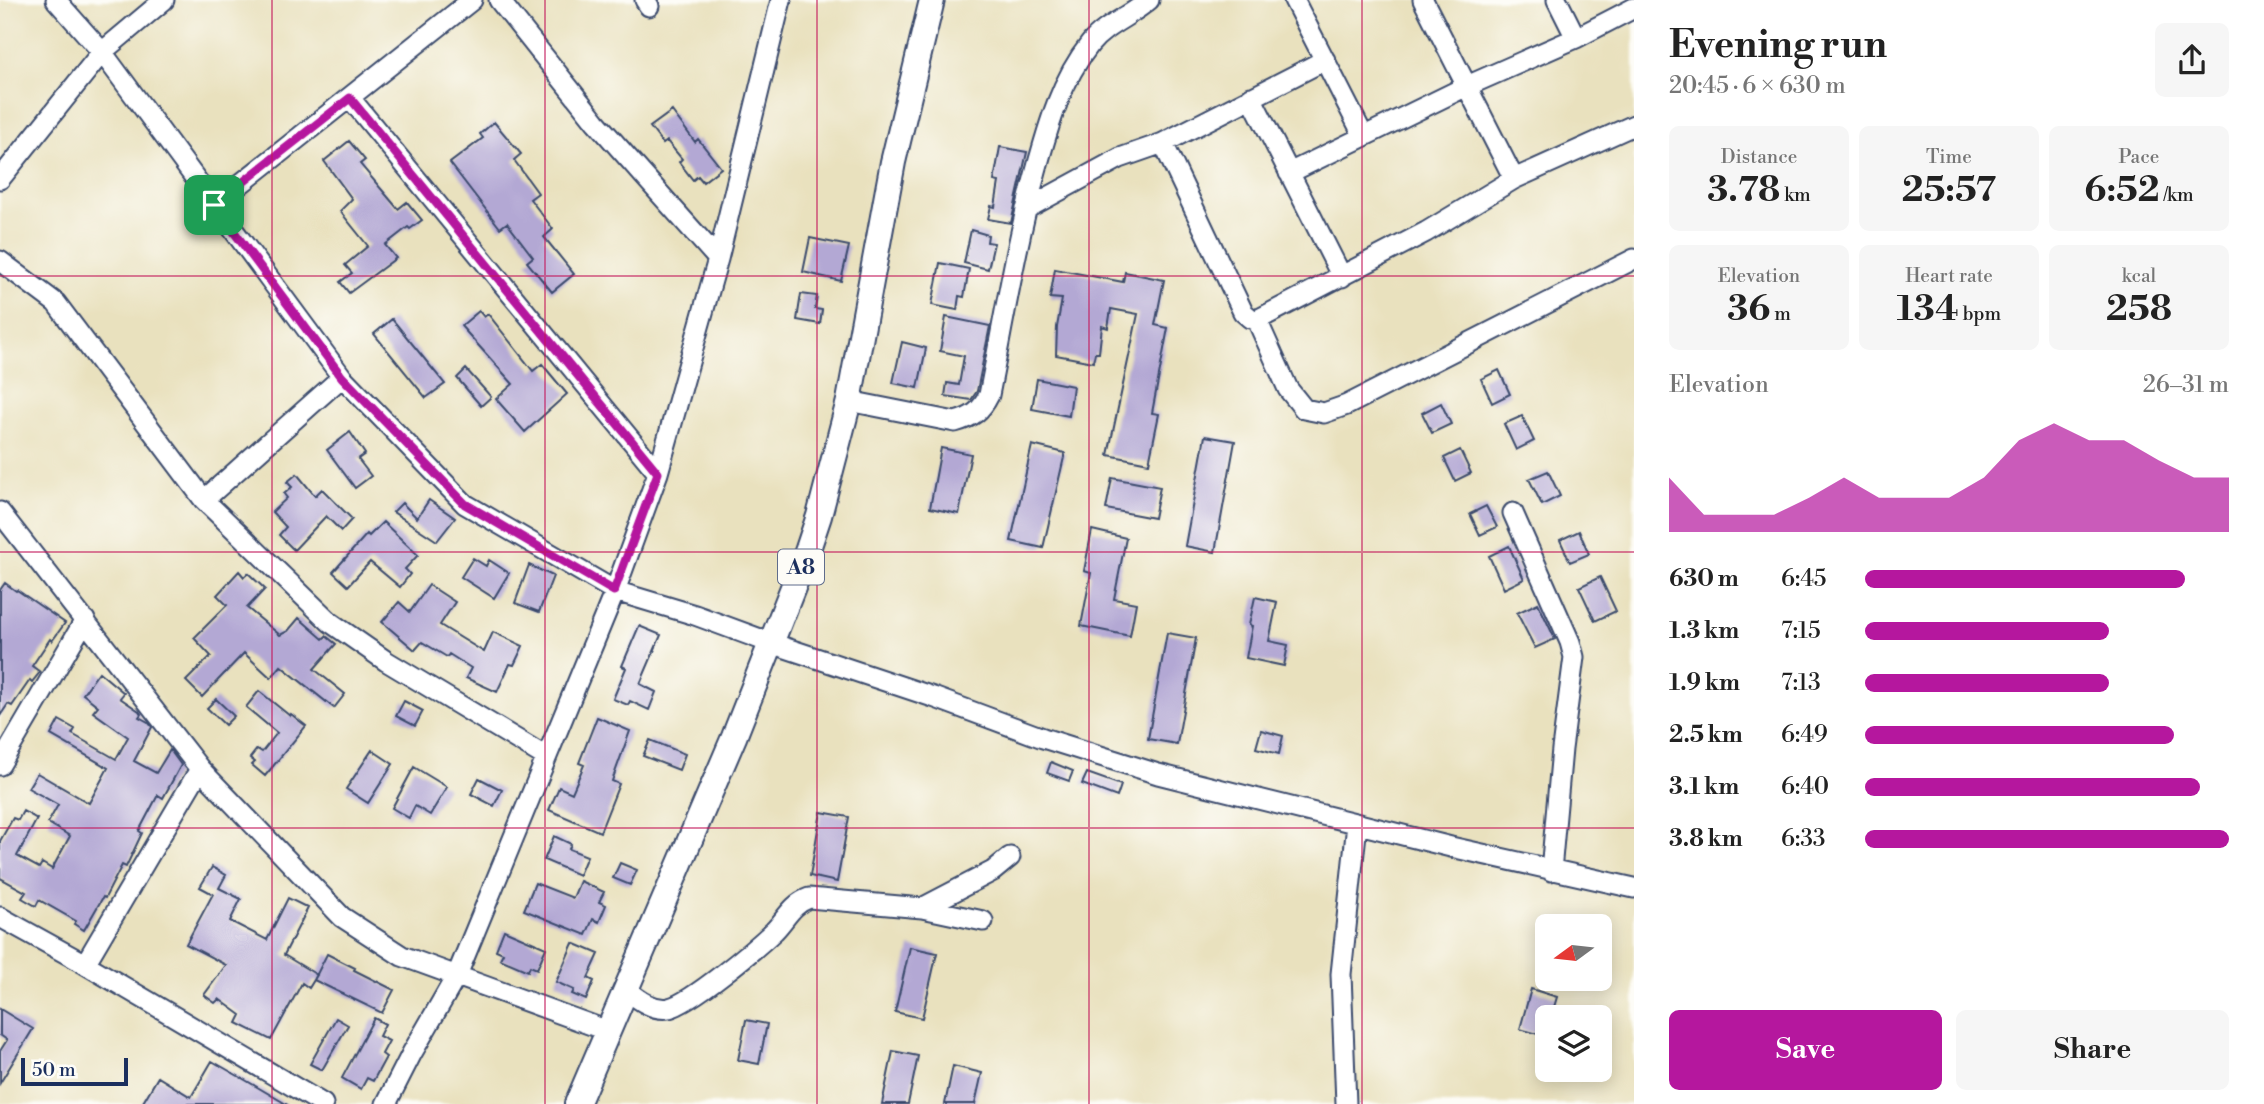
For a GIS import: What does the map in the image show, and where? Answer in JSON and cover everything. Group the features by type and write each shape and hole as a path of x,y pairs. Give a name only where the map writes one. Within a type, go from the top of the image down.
{"main road":[{"name":"A8","path":"577,1104 734,737 819,516 849,401 893,162 932,0"}],"street":[{"path":"56,0 102,51 342,377 465,504 614,591 695,615 1043,738 1157,774 1551,871 1634,888"},
{"path":"0,179 102,51 164,0"},
{"path":"214,205 472,0"},
{"path":"499,0 596,121 718,258"},
{"path":"386,1104 457,975 614,591 658,473 718,258 781,0"},
{"path":"849,401 955,422 970,418 982,409 989,395 1026,209 1049,123 1069,78 1089,44 1104,30 1125,19 1149,0"},
{"path":"1294,0 1363,135"},
{"path":"1423,0 1514,179"},
{"path":"1558,0 1576,38"},
{"path":"1289,173 1363,135 1576,38 1634,8"},
{"path":"1026,209 1120,158 1163,143 1325,60"},
{"path":"1251,97 1342,277"},
{"path":"350,98 658,473"},
{"path":"1163,143 1244,312 1257,320 1426,232 1514,179 1634,125"},
{"path":"1257,320 1288,389 1304,410 1324,413 1347,405 1634,259"},
{"path":"0,261 57,303 204,500 330,622 386,661 546,757"},
{"path":"204,500 342,377"},
{"path":"0,512 200,769 342,917 402,956 608,1031"},
{"path":"1513,513 1570,642 1574,657 1562,749 1551,871"},
{"path":"1,761 85,620"},
{"path":"85,964 200,769"},
{"path":"1346,1104 1341,974 1357,824"},
{"path":"922,908 993,871 1010,857"},
{"path":"625,989 642,1003 655,1007 668,1008 682,1002 735,965 775,930 800,901 809,898 922,908 983,921"},
{"path":"0,917 323,1104"}],"building":[{"path":"672,111 695,142 698,139 721,168 703,182 698,176 693,180 679,162 682,159 667,141 663,144 650,127"},
{"path":"494,122 521,154 514,160 538,193 530,199 553,229 544,237 574,274 552,292 527,262 533,257 507,223 500,228 450,163 483,138 480,134"},
{"path":"349,141 365,160 360,164 398,209 407,202 422,220 385,245 396,258 349,293 340,282 352,273 345,265 368,246 340,211 352,199 324,161"},
{"path":"1000,147 1027,152 1011,223 988,219 991,206 995,207 999,182 994,181"},
{"path":"971,230 988,235 987,242 994,243 988,269 964,263"},
{"path":"810,238 849,246 841,281 803,272"},
{"path":"940,263 969,269 964,297 959,296 957,310 932,305"},
{"path":"1055,269 1123,282 1125,272 1164,280 1155,325 1168,328 1152,413 1159,414 1149,463 1108,455 1138,314 1111,309 1108,328 1102,326 1099,353 1095,353 1093,362 1056,355 1062,299 1050,298"},
{"path":"801,294 817,296 815,309 822,310 820,324 797,320"},
{"path":"479,311 484,317 488,314 533,371 542,364 567,394 525,432 496,399 513,384 461,326"},
{"path":"946,317 990,326 977,391 971,400 945,396 947,383 959,385 964,356 940,351"},
{"path":"392,319 445,384 426,398 374,334"},
{"path":"902,342 926,348 918,388 893,383"},
{"path":"466,369 491,397 481,406 457,378"},
{"path":"1499,370 1510,394 1492,403 1481,379"},
{"path":"1037,379 1073,386 1069,416 1032,409"},
{"path":"1441,403 1451,424 1432,433 1422,413"},
{"path":"1522,416 1534,441 1516,450 1504,424"},
{"path":"350,432 365,454 358,459 371,476 355,488 327,450"},
{"path":"1205,436 1235,441 1215,552 1185,546"},
{"path":"1032,445 1065,453 1043,548 1011,541"},
{"path":"941,448 971,454 959,514 930,508"},
{"path":"1460,450 1471,473 1455,481 1444,458"},
{"path":"1548,471 1560,496 1542,505 1529,479"},
{"path":"297,474 315,496 322,489 352,519 341,531 326,516 294,550 279,535 286,527 272,512 287,498 284,494 292,487 287,482"},
{"path":"1112,478 1160,487 1154,518 1106,509"},
{"path":"429,500 455,518 437,541 393,512 402,503 417,518"},
{"path":"1486,506 1497,527 1480,535 1470,514"},
{"path":"383,522 418,555 405,569 410,574 400,587 370,562 348,586 333,572 367,534 369,536"},
{"path":"1092,530 1126,538 1114,599 1136,603 1130,636 1081,626 1091,573 1084,571"},
{"path":"1579,531 1589,554 1570,562 1560,540"},
{"path":"1509,546 1524,579 1504,589 1489,556"},
{"path":"473,558 486,566 489,560 509,573 494,598 461,577"},
{"path":"529,565 553,576 539,612 515,603"},
{"path":"239,571 244,577 248,573 265,589 247,608 280,635 288,631 299,618 323,639 326,636 336,644 314,669 345,694 334,708 281,666 271,678 244,653 202,697 186,681 211,656 194,638 227,605 217,595"},
{"path":"1600,577 1616,611 1595,621 1579,587"},
{"path":"5,583 65,623 52,641 50,639 32,666 40,672 32,682 30,680 12,706 8,704 0,716 0,590"},
{"path":"429,585 455,602 440,625 484,652 493,632 523,646 514,665 510,664 497,692 466,678 471,668 449,654 447,657 422,642 415,650 382,622 399,602 410,612"},
{"path":"1255,597 1277,602 1269,641 1288,645 1284,666 1246,658"},
{"path":"1538,603 1555,639 1535,648 1517,613"},
{"path":"639,626 661,635 640,684 656,692 649,710 630,701 628,705 613,699 626,668 622,666"},
{"path":"1167,633 1196,638 1177,744 1148,739"},
{"path":"99,672 124,693 120,698 139,711 139,717 152,727 134,761 156,773 170,750 181,765 163,798 158,795 139,831 142,833 126,867 122,865 84,930 74,924 76,921 39,900 36,906 22,898 26,892 0,878 0,841 13,818 18,820 23,811 37,819 17,856 39,868 42,863 52,869 70,836 48,823 58,805 28,788 37,773 89,803 108,768 51,735 59,720 75,729 72,734 116,759 128,737 93,712 98,706 83,694"},
{"path":"259,691 306,726 265,776 252,765 255,762 250,758 257,749 262,752 277,733 246,707"},
{"path":"216,699 234,716 225,725 207,708"},
{"path":"404,701 423,711 415,726 396,716"},
{"path":"597,717 630,731 612,781 619,784 600,832 549,810 559,787 572,793 584,765 579,763"},
{"path":"1261,730 1283,736 1279,754 1256,748"},
{"path":"650,740 685,754 679,770 643,756"},
{"path":"372,750 393,764 368,803 346,789"},
{"path":"1051,762 1073,771 1069,781 1047,773"},
{"path":"414,767 447,787 430,815 415,806 409,818 392,808"},
{"path":"1087,773 1121,785 1117,797 1082,784"},
{"path":"479,778 502,790 494,806 471,794"},
{"path":"821,812 849,817 837,882 810,876"},
{"path":"554,836 571,844 569,849 587,856 579,875 544,860"},
{"path":"620,863 637,870 630,885 613,878"},
{"path":"212,867 226,875 219,888 241,899 230,921 267,940 288,898 308,908 284,955 317,975 309,988 302,983 271,1040 237,1023 241,1015 219,999 215,1003 204,995 226,965 186,944 213,894 200,887"},
{"path":"580,881 604,892 599,902 606,905 599,922 593,919 586,935 524,910 535,883 573,898"},
{"path":"504,930 546,948 537,969 530,966 528,971 500,959 503,953 496,950"},
{"path":"573,943 599,954 588,978 594,981 586,1000 572,994 574,990 556,982"},
{"path":"910,947 937,953 922,1018 895,1012"},
{"path":"327,954 394,990 382,1013 314,980"},
{"path":"1531,989 1557,997 1555,1005 1535,1005 1535,1033 1520,1029"},
{"path":"0,1009 33,1029 0,1083 0,1051 7,1040 0,1035"},
{"path":"336,1018 348,1025 322,1070 310,1064"},
{"path":"374,1018 385,1024 379,1036 389,1041 382,1054 386,1057 373,1081 367,1078 361,1089 342,1078"},
{"path":"746,1020 767,1024 759,1064 738,1060"},
{"path":"893,1051 918,1056 908,1104 882,1104"},
{"path":"212,1061 286,1104 142,1104 158,1077 191,1097"},
{"path":"953,1066 982,1073 975,1104 945,1104"}],"route":[{"path":"350,98 658,473 614,591 465,504 342,377 214,205 350,98"}]}
